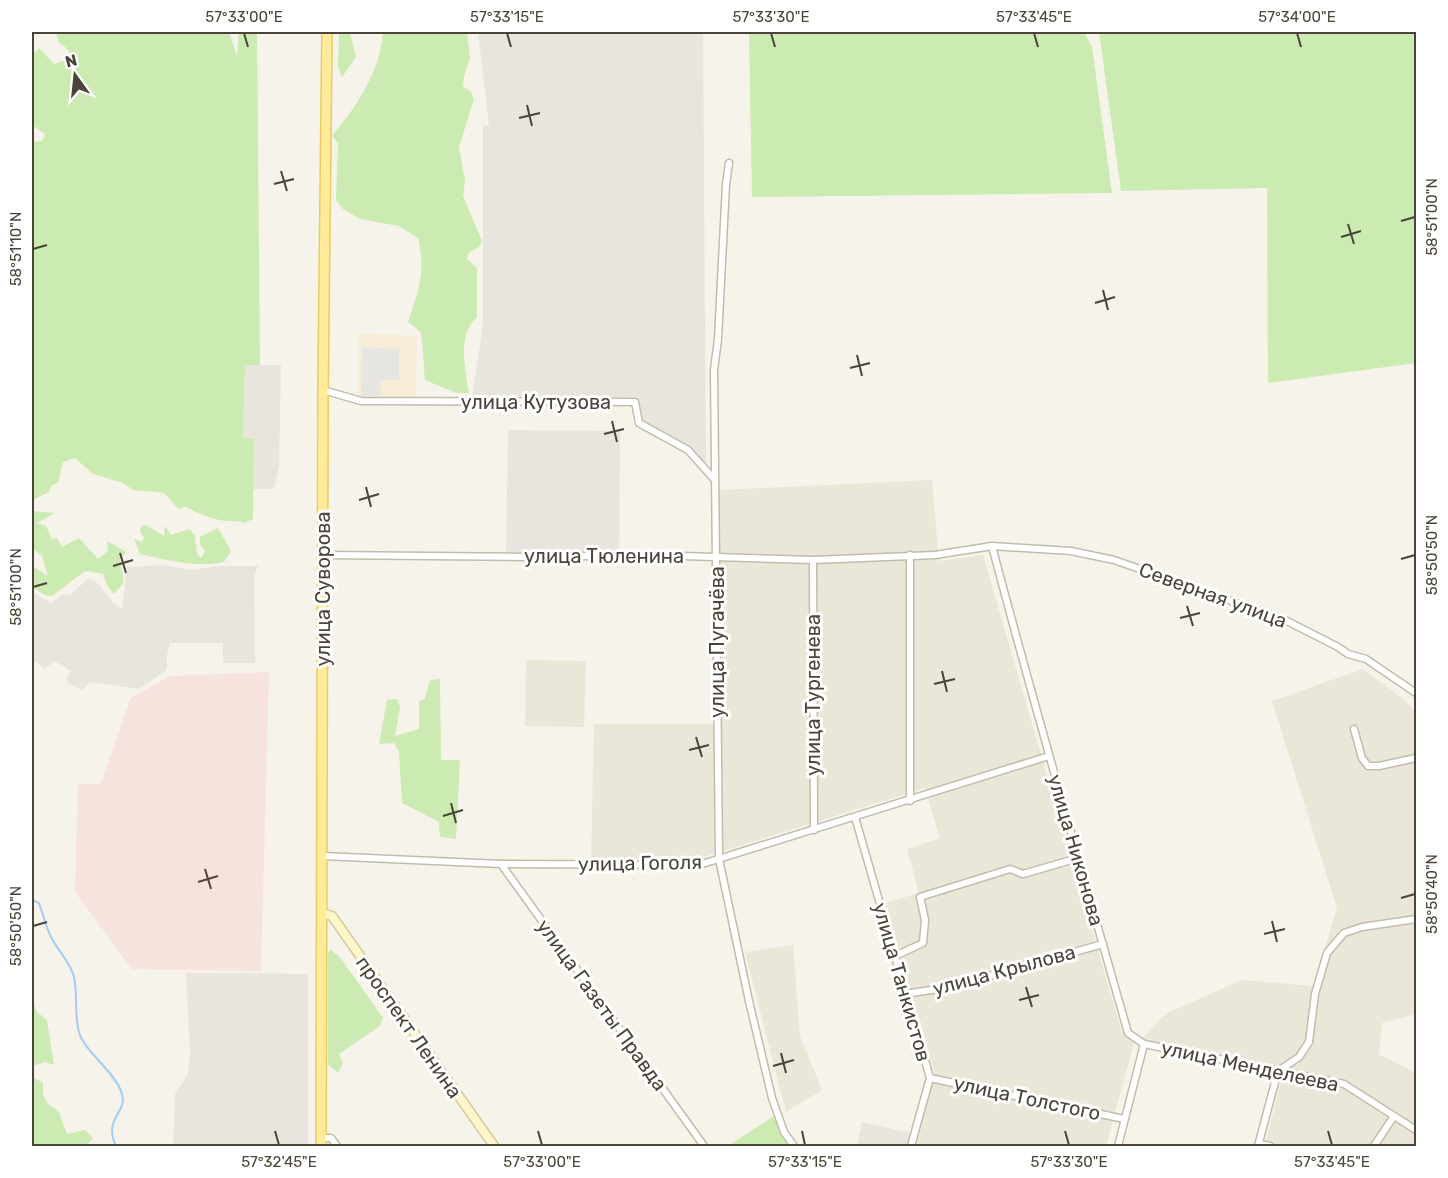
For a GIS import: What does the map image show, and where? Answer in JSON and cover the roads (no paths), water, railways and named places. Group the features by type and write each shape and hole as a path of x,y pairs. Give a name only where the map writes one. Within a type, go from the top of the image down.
{"main road":[{"name":"улица Суворова","path":"321,1142 323,390 327,32"},
{"name":"проспект Ленина","path":"322,913 332,916 494,1146"}],"street":[{"name":"улица Пугачёва","path":"729,163 714,370 718,859 772,1098 784,1132 794,1146"},
{"name":"улица Кутузова","path":"323,390 362,401 635,402 639,423 688,450 714,479"},
{"name":"улица Тюленина","path":"324,555 716,556 813,561 936,555 992,546"},
{"name":"Северная улица","path":"992,546 1071,551 1114,560 1283,619 1338,646 1348,654 1365,659 1416,693"},
{"name":"улица Никонова","path":"992,546 1128,1033 1144,1044"},
{"path":"910,555 910,801"},
{"name":"улица Тургенева","path":"813,561 814,830"},
{"path":"1353,729 1362,758 1368,766 1379,766 1416,758"},
{"name":"улица Гоголя","path":"323,856 501,864 699,865 1049,756"},
{"name":"улица Танкистов","path":"855,817 930,1078 911,1146"},
{"path":"895,956 922,943 925,921 920,897 1010,869 1023,874 1078,858"},
{"name":"улица Газеты Правда","path":"501,864 704,1146"},
{"path":"1270,1146 1259,1145 1278,1071 1299,1057 1309,1042 1315,994 1327,954 1344,933 1362,927 1416,919"},
{"name":"улица Крылова","path":"905,994 950,987 1102,944"},
{"path":"1118,1146 1144,1044"},
{"name":"улица Менделеева","path":"1144,1044 1344,1084 1416,1130"},
{"name":"улица Толстого","path":"930,1078 1124,1119"},
{"path":"1374,1146 1394,1116"},
{"path":"321,1142 331,1138 338,1146"}],"waterway":[{"path":"32,900 39,903 51,937 72,972 76,1012 82,1039 112,1076 121,1091 122,1105 112,1128 116,1146"}]}
